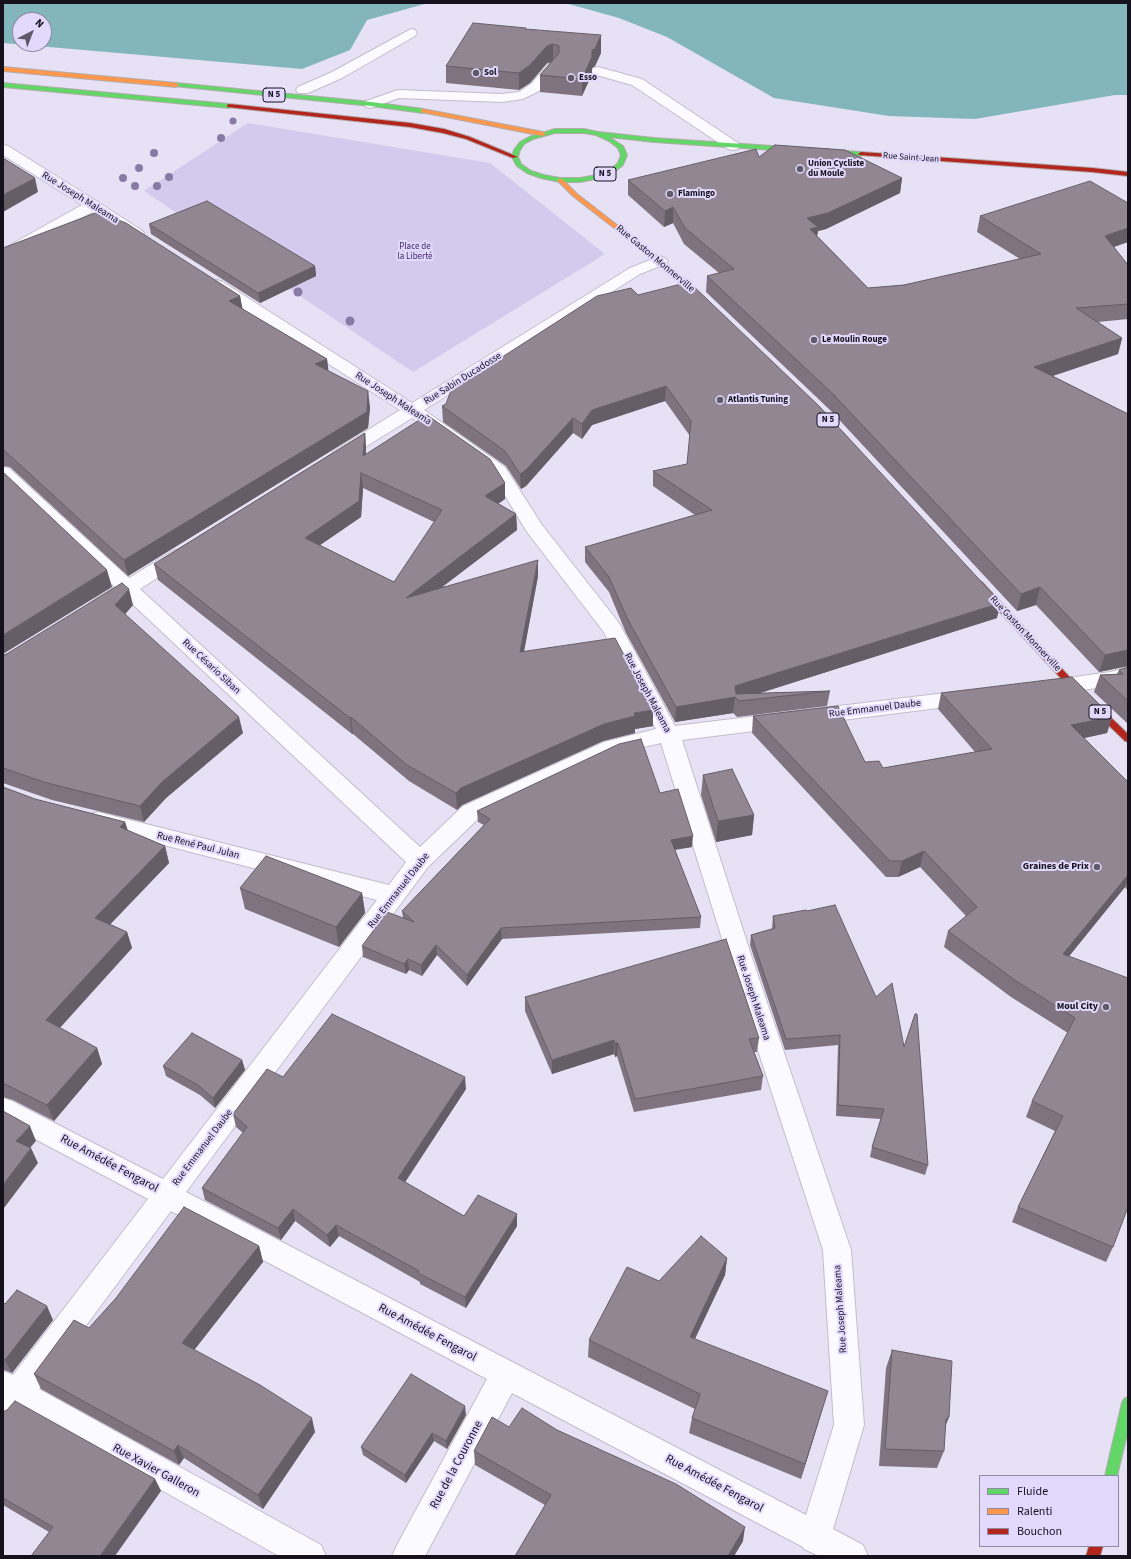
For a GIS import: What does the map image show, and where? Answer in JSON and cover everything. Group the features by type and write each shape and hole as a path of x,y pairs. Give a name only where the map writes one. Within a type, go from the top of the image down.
{"main road":[{"name":"N 5","path":"3,69 371,104 448,115 543,134"},
{"name":"N 5","path":"3,86 238,107 410,125 444,131 468,138 515,156"},
{"name":"N 5","path":"570,131 598,134 621,147 624,156 621,164 612,171 598,177 580,180 560,180 543,177 529,172 519,165 515,156 522,143 543,134 570,131"},
{"name":"Rue Saint-Jean","path":"598,134 733,146 1092,170 1128,174"},
{"name":"Rue Gaston Monnerville","path":"560,180 575,195 660,261 711,307"},
{"name":"Rue Gaston Monnerville","path":"974,579 1072,685 1128,739"},
{"path":"1111,1475 1128,1403"}],"street":[{"path":"303,90 337,75 411,33"},
{"path":"371,104 398,94 502,98 523,95 536,87 553,67"},
{"path":"598,71 637,82 733,146"},
{"name":"Rue Joseph Maleama","path":"3,149 153,244"},
{"path":"3,255 93,206"},
{"name":"Rue Sabin Ducadosse","path":"324,465 635,271 660,261"},
{"name":"Rue Joseph Maleama","path":"199,274 412,410 499,471 534,528 612,628 669,734 741,961 837,1250 849,1425 815,1538"},
{"name":"Rue Césario Siban","path":"3,472 420,860"},
{"path":"88,612 195,546"},
{"path":"1029,690 1111,679 1128,674"},
{"name":"Rue Emmanuel Daube","path":"8,1397 168,1195 420,860 471,812 612,747 669,734 989,695"},
{"name":"Rue René Paul Julan","path":"80,816 394,895"},
{"name":"Rue Amédée Fengarol","path":"3,1109 815,1538 852,1556"},
{"name":"Rue de la Couronne","path":"408,1556 506,1375"},
{"name":"Rue Xavier Galleron","path":"8,1397 310,1556"}],"green space":[{"name":"Place de la Liberté","path":"248,123 490,163 605,254 413,372 144,191"}],"shaded area":[{"path":"3,3 428,3 367,20 350,50 302,69 52,47 52,12 12,12 12,44 3,43"},
{"path":"565,3 1128,3 1128,95 1115,95 975,119 889,116 774,98 667,37 619,18"}],"building":[{"path":"473,23 601,35 595,49 592,50 592,57 582,79 540,75 559,53 559,46 553,44 547,46 530,65 519,73 446,66"},
{"path":"775,145 845,150 902,178 828,213 807,218 818,227 810,229 868,288 904,285 1041,254 980,216 1090,181 1128,203 1128,228 1105,236 1128,265 1128,304 1076,308 1122,338 1034,367 1128,414 1128,650 1105,655 1040,587 1021,594 833,394 707,276 734,269 685,228 673,207 665,211 628,180 756,149 759,157"},
{"path":"3,158 35,178 3,195"},
{"path":"207,201 315,266 258,293 149,224"},
{"path":"98,212 126,223 240,296 229,301 327,359 315,364 368,391 367,412 124,560 3,450 3,248"},
{"path":"689,282 819,406 1001,603 735,686 736,694 830,691 739,701 735,697 676,707 627,618 609,577 585,547 712,510 653,471 687,464 691,421 666,386 592,410 582,424 573,418 526,470 520,474 505,451 442,406 446,404 451,390 597,296 631,288 638,295"},
{"path":"427,415 490,459 505,483 485,496 516,514 406,598 538,560 520,652 615,638 653,710 634,713 635,716 604,724 461,788 456,793 407,765 351,717 350,718 154,564 365,433 363,456","holes":["361,473 442,510 394,582 305,538 359,501"]},
{"path":"3,472 107,570 3,635"},
{"path":"122,583 129,589 115,605 239,717 162,782 140,806 47,783 3,768 3,655"},
{"path":"1128,667 1128,701 1100,675 1123,674 1119,670"},
{"path":"1072,677 1112,717 1071,725 1128,782 1128,875 1063,954 1128,978 1128,1207 1113,1247 1018,1207 1063,1116 1032,1101 1075,1018 1016,981 948,931 977,907 924,851 902,861 890,861 753,716 838,706 865,762 879,761 883,768 992,749 941,693"},
{"path":"641,739 660,793 678,789 693,836 671,840 701,917 501,928 467,975 436,945 421,965 408,959 404,964 362,946 387,912 414,922 402,911 490,819 477,811 619,744"},
{"path":"732,769 754,815 718,821 703,775"},
{"path":"3,787 35,799 125,822 120,827 165,846 95,918 127,932 46,1020 97,1048 47,1105 3,1083"},
{"path":"266,856 362,893 336,927 240,888"},
{"path":"835,905 876,997 892,983 904,1047 915,1014 917,1014 928,1165 872,1147 884,1109 838,1105 840,1035 786,1039 751,935 775,928 773,916"},
{"path":"726,939 759,1038 749,1039 763,1076 635,1099 618,1043 615,1043 614,1040 552,1060 525,997"},
{"path":"332,1014 465,1077 398,1178 464,1216 478,1195 517,1214 465,1297 418,1273 419,1271 336,1225 327,1235 293,1209 278,1228 202,1188 247,1127 233,1114 267,1069 283,1077"},
{"path":"192,1033 242,1060 213,1098 198,1085 163,1066"},
{"path":"3,1111 30,1126 16,1141 31,1148 3,1185"},
{"path":"184,1207 259,1246 182,1343 260,1385 312,1418 258,1495 178,1445 174,1451 34,1374 74,1320 89,1328 116,1298"},
{"path":"701,1236 727,1258 690,1337 828,1391 805,1464 692,1418 700,1394 589,1340 627,1267 659,1281"},
{"path":"17,1290 47,1306 5,1360 3,1359 3,1303 5,1304"},
{"path":"892,1350 952,1361 949,1417 946,1419 944,1451 885,1449"},
{"path":"411,1374 465,1406 446,1441 432,1433 405,1475 361,1447"},
{"path":"15,1401 155,1479 100,1556 31,1556 53,1527 3,1498 3,1412 7,1410"},
{"path":"522,1408 557,1430 676,1484 745,1527 728,1556 515,1556 551,1495 474,1451 492,1417 509,1427"}],"traffic: fast":[{"path":"3,85 229,106"},
{"path":"176,85 371,104 423,111"},
{"path":"555,131 584,131 598,134 611,140 621,147 624,155 621,164 612,171 598,177 580,180 560,180 543,177 529,172 519,165 515,157 517,150 522,143 531,138 555,131"},
{"path":"598,134 654,140 861,154"},
{"path":"1111,1475 1128,1403"}],"traffic: slow":[{"path":"3,69 176,85"},
{"path":"423,111 543,134"},
{"path":"560,180 575,195 660,261 706,302"}],"traffic: jam":[{"path":"229,106 410,125 444,131 468,138 515,157"},
{"path":"861,154 1092,170 1128,174"},
{"path":"979,584 1072,685 1128,739"},
{"path":"1093,1556 1096,1547"}],"place":[{"name":"Sol","path":"476,73"},
{"name":"Esso","path":"571,78"},
{"name":"Union Cycliste du Moule","path":"800,169"},
{"name":"Flamingo","path":"670,194"},
{"name":"Le Moulin Rouge","path":"814,340"},
{"name":"Atlantis Tuning","path":"720,400"},
{"name":"Graines de Prix","path":"1097,867"},
{"name":"Moul City","path":"1106,1007"}]}
